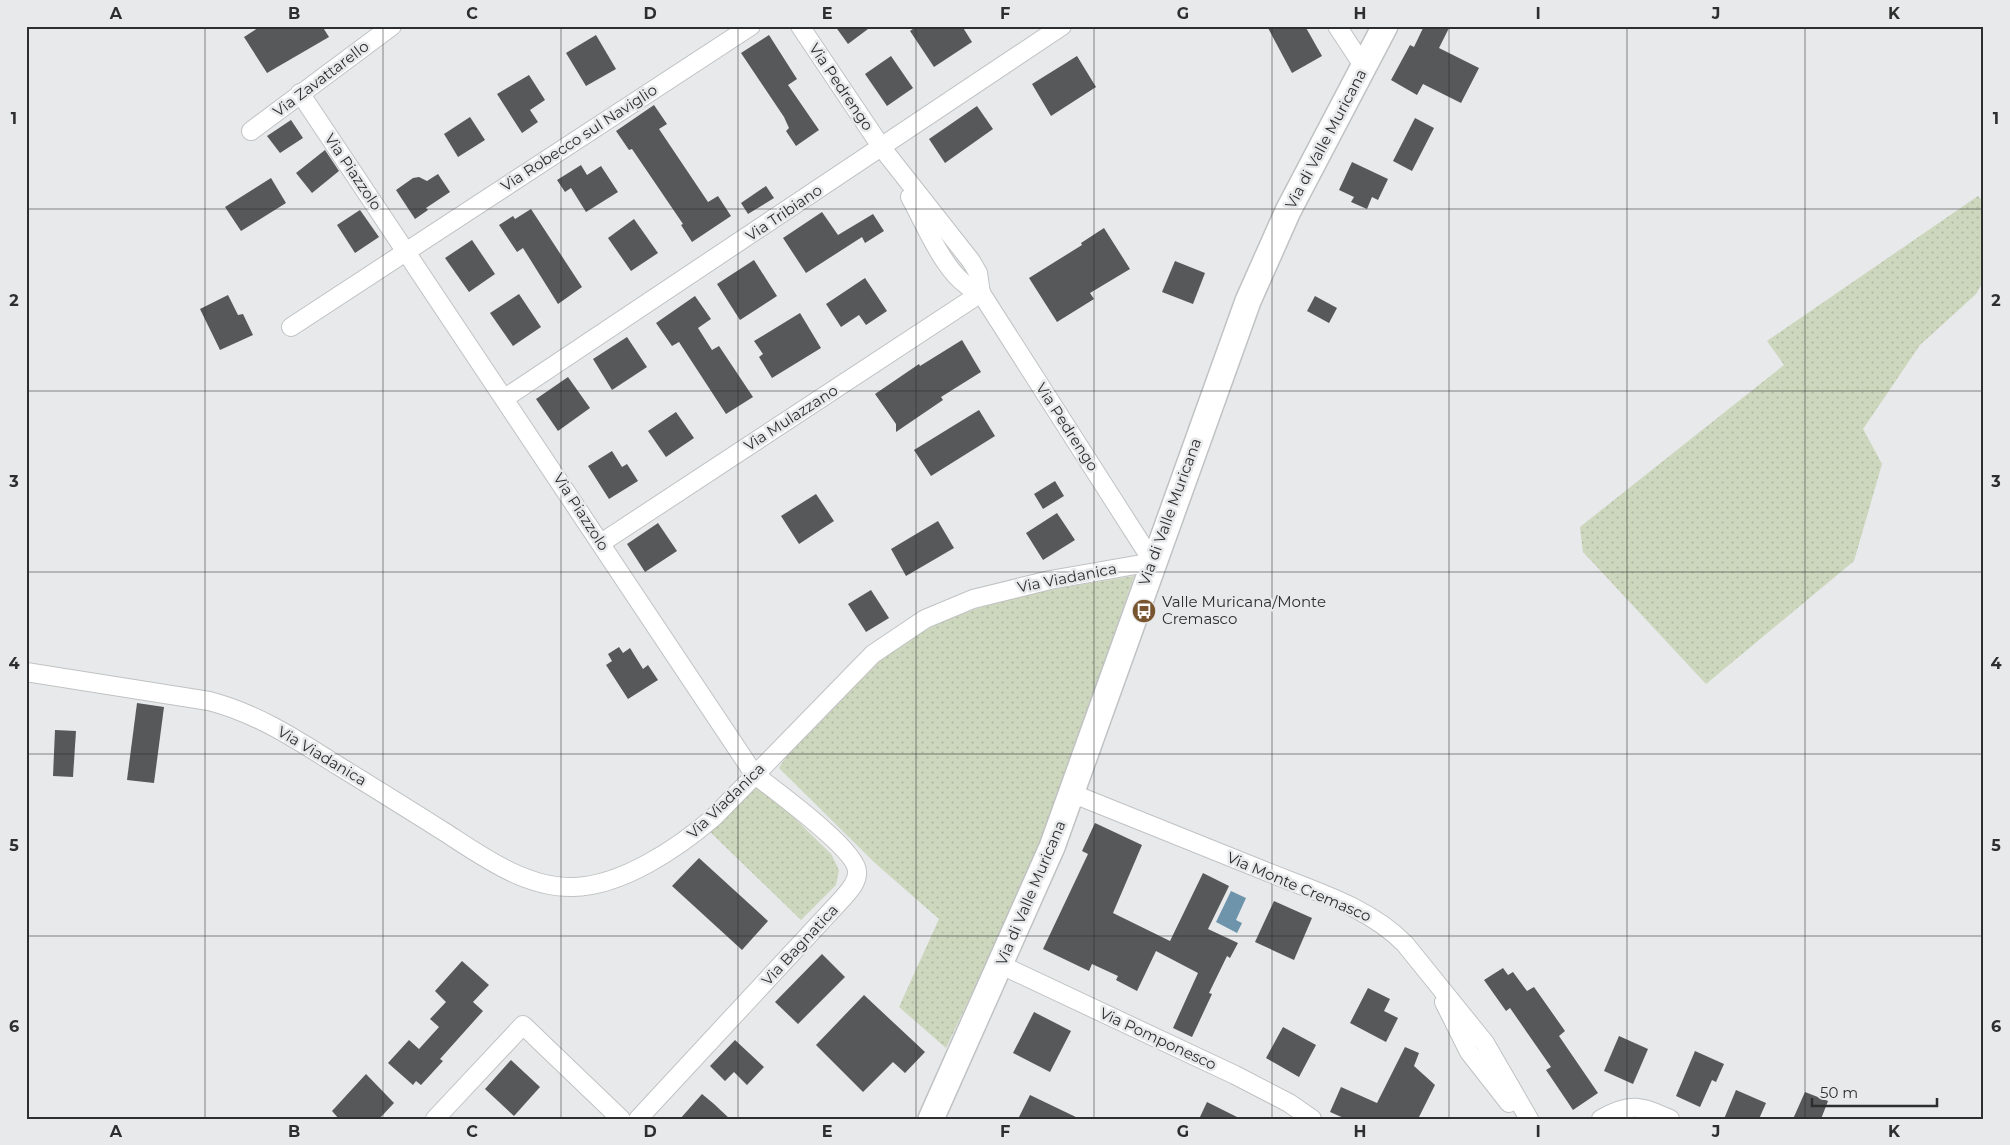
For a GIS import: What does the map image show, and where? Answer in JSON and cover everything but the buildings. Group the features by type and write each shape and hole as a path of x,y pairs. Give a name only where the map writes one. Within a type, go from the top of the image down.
{"street":[{"name":"Via Zavattarello","path":"251,131 392,26"},
{"name":"Via Robecco sul Naviglio","path":"406,250 751,26"},
{"name":"Via Pedrengo","path":"800,26 882,148 951,270 965,286 981,292 1153,562"},
{"name":"Via Tribiano","path":"506,398 1062,26"},
{"path":"1337,26 1364,67"},
{"name":"Via di Valle Muricana","path":"931,1119 1044,868 1232,341 1267,255 1385,26"},
{"name":"Via Piazzolo","path":"300,93 506,398 754,774"},
{"path":"291,327 406,250"},
{"name":"Via Mulazzano","path":"601,543 981,292"},
{"name":"Via Viadanica","path":"26,672 209,701 237,708 320,754 493,862 529,880 555,886 575,887 608,880 665,853 714,817 873,654 924,619 973,599 1050,580 1153,562"},
{"name":"Via Bagnatica","path":"638,1119 843,898 856,880 856,865 847,852 754,774"},
{"name":"Via Monte Cremasco","path":"1072,792 1370,916 1398,936 1484,1043 1529,1119"},
{"name":"Via Pomponesco","path":"1001,965 1235,1075 1289,1103 1312,1119"},
{"path":"1433,978 1465,1046 1522,1119"},
{"path":"436,1119 523,1025 621,1119"},
{"path":"1601,1119 1620,1108 1629,1106 1645,1108 1670,1119"}],"green space":[{"path":"1978,196 1984,202 1984,280 1976,294 1920,345 1863,429 1882,464 1854,561 1706,684 1583,552 1580,527 1784,365 1767,341"},
{"path":"1134,576 1043,842 946,1048 899,1007 939,919 875,863 779,768 805,735 867,671 900,645 931,627 996,603 1030,594"},
{"path":"758,782 831,854 839,870 836,885 801,920 708,830"}],"water":[{"path":"1231,891 1246,898 1236,920 1242,923 1237,933 1216,922"}],"place":[{"name":"Valle Muricana/Monte Cremasco","path":"1144,611"}]}
